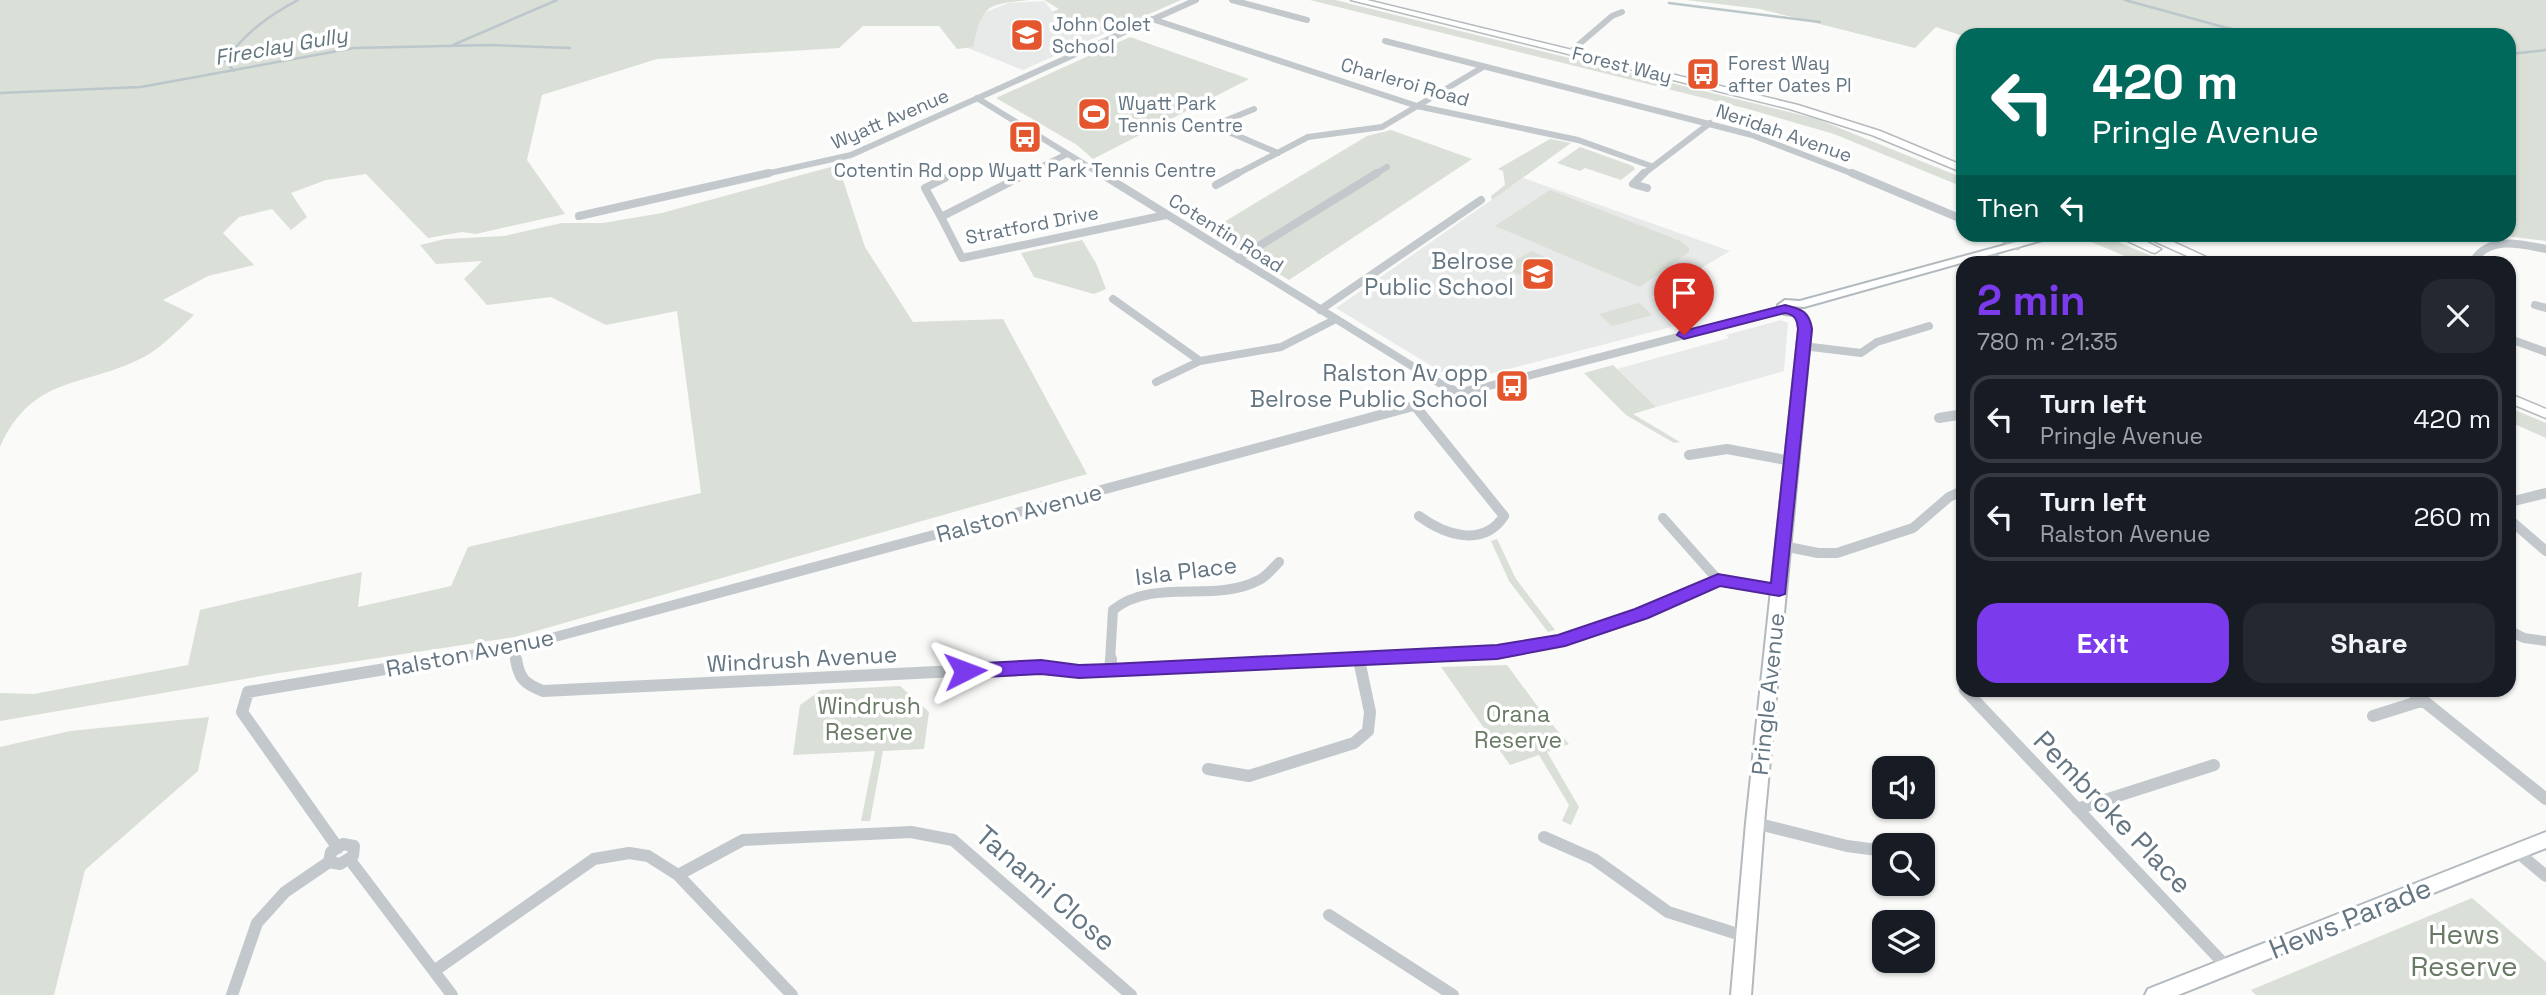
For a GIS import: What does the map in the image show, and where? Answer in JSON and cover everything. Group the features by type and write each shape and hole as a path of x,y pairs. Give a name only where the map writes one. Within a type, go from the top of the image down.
{"main road":[{"name":"Forest Way","path":"1356,0 1819,104 1884,126 1956,156"},
{"name":"Forest Way","path":"1387,0 1814,113 1876,133 1956,167"},
{"path":"2138,242 2172,256"},
{"path":"2163,242 2197,256"},
{"path":"2516,390 2546,402"},
{"path":"2516,401 2546,414"}],"street":[{"name":"Wyatt Avenue","path":"579,216 851,155 1196,0"},
{"path":"1232,0 1307,20"},
{"path":"1573,49 1612,16 1622,12"},
{"name":"Charleroi Road","path":"1152,19 1418,106 1578,140 1651,166"},
{"name":"Neridah Avenue","path":"1385,41 1710,123 1779,145 1956,216"},
{"path":"1216,185 1315,135 1378,128 1483,67"},
{"name":"Cotentin Road","path":"977,99 1458,394"},
{"path":"1254,109 1227,120 1224,130 1278,153"},
{"path":"1487,132 1493,122"},
{"path":"1647,188 1633,184 1651,166 1710,123"},
{"name":"Stratford Drive","path":"1068,154 940,217 962,258 1166,215"},
{"path":"1238,259 1387,167"},
{"path":"940,217 925,188 945,178"},
{"path":"1320,310 1481,200"},
{"path":"2010,242 2017,246"},
{"name":"Ralston Avenue","path":"1982,256 2031,242"},
{"path":"2477,256 2481,249 2490,245 2511,244 2546,248"},
{"name":"Ralston Avenue","path":"338,848 243,712 248,692 514,648 1458,394 1794,309 1956,263"},
{"path":"1113,299 1200,361"},
{"path":"2535,305 2546,309"},
{"name":"Pringle Avenue","path":"1741,995 1744,936 1805,323 1794,309"},
{"path":"1156,382 1200,361 1281,346 1336,319"},
{"path":"1803,346 1861,353 1877,342 1929,326"},
{"path":"2516,341 2546,352"},
{"path":"1416,407 1504,516 1497,527 1491,530 1461,536 1441,532 1419,516"},
{"path":"1939,418 1956,415"},
{"path":"1689,455 1705,448 1729,449 1791,461"},
{"path":"2516,500 2546,493"},
{"path":"1783,546 1818,553 1837,552 1913,528 1924,522 1948,498 1956,494"},
{"path":"1663,518 1718,580 1779,590"},
{"path":"2516,525 2546,551"},
{"name":"Isla Place","path":"1110,671 1113,610 1118,604 1139,596 1235,589 1261,580 1279,562"},
{"name":"Windrush Avenue","path":"514,648 519,677 528,685 543,691 1041,667 1079,672 1359,660 1529,648 1642,614 1718,580"},
{"path":"2516,634 2546,641"},
{"path":"1208,769 1250,776 1354,743 1368,731 1370,712 1359,660"},
{"name":"Pembroke Place","path":"1972,697 2227,967"},
{"path":"2420,697 2546,799"},
{"path":"2373,716 2424,700"},
{"path":"2077,809 2214,765"},
{"path":"1755,823 1847,846 1872,849"},
{"name":"Tanami Close","path":"678,875 743,840 911,832 953,840 1131,995"},
{"path":"1544,836 1594,859 1668,912 1744,936"},
{"name":"Hews Parade","path":"2155,995 2546,840"},
{"path":"232,995 257,923 285,892 329,862 331,852 343,845 354,846 356,850 350,860 340,864 329,862"},
{"path":"434,971 594,859 620,852 640,852 662,862 678,875 792,995"},
{"path":"2516,852 2546,876"},
{"path":"350,860 452,995"},
{"path":"1329,915 1453,995"}],"shaded area":[{"name":"John Colet School","path":"1044,1 1053,12 1108,32 1023,70 960,45 964,21 1008,3"},
{"name":"Belrose Public School","path":"1523,178 1730,251 1652,297 1683,324 1458,382 1336,308"},
{"path":"1781,320 1788,323 1784,371 1656,407 1617,369 1729,338 1726,335"}],"green space":[{"path":"0,0 1030,0 1004,3 989,9 980,22 973,47 957,49 939,26 863,26 839,48 657,59 542,95 527,160 565,214 476,234 462,232 428,238 366,174 326,180 291,193 307,217 291,230 272,209 239,217 223,233 254,265 208,276 163,300 194,315 167,341 127,365 46,393 29,405 14,423 0,447"},
{"path":"1044,0 1181,0 1108,32 1052,12 1059,9"},
{"path":"1310,0 1335,0 1817,119 1956,175 1956,184 1834,134 1748,109"},
{"path":"1686,0 2546,0 2546,241 2516,237 2516,28 1956,28 1956,34 1936,27 1915,48 1760,9"},
{"path":"1130,37 1249,79 1093,159 1077,145 996,98"},
{"path":"1391,130 1472,159 1289,280 1209,231 1367,136"},
{"path":"1550,139 1571,143 1492,200 1491,196 1505,185 1503,171 1498,169"},
{"path":"1580,147 1635,169 1621,180 1585,168 1580,171 1557,163"},
{"path":"838,165 865,247 913,322 1003,319 1087,474 515,637 279,673 0,721 0,693 34,694 188,665 200,610 362,572 358,607 451,586 468,547 701,493 677,311 606,325 551,297 487,305 464,279 482,261 436,264 420,245 445,239 504,236 562,223 603,223 662,213"},
{"path":"1550,190 1680,241 1689,248 1689,252 1640,287 1495,226"},
{"path":"1082,240 1096,263 1106,289 1094,294 1034,277 1021,253"},
{"path":"2092,242 2118,242 2152,256 2125,256"},
{"path":"1532,251 1549,259 1520,275 1503,267"},
{"path":"1639,303 1652,315 1612,326 1599,314"},
{"path":"1613,365 1656,407 1633,414 1680,442 1674,443 1626,415 1584,373"},
{"path":"2516,410 2546,423 2546,438 2516,425"},
{"path":"1497,539 1516,579 1555,630 1548,632 1509,581 1491,541"},
{"name":"Orana Reserve","path":"1507,665 1569,744 1547,752 1579,807 1571,825 1562,821 1569,805 1539,755 1510,765 1441,667"},
{"name":"Windrush Reserve","path":"900,686 929,712 924,749 883,751 870,821 861,821 875,751 793,755 800,705 821,690"},
{"path":"209,717 198,771 85,870 54,995 0,995 0,747 70,731"},
{"name":"Hews Reserve","path":"2472,898 2546,962 2546,995 2256,995 2251,990"}],"waterway":[{"path":"233,70 225,61 241,42 267,19 298,0"},
{"path":"453,45 557,0"},
{"path":"2125,0 2227,28"},
{"path":"1669,3 1820,22"},
{"name":"Fireclay Gully","path":"233,70 354,48 490,45 570,48"},
{"path":"2516,53 2546,50"},
{"name":"Fireclay Gully","path":"0,93 141,87 233,70"}],"place":[{"name":"John Colet School","path":"1027,35"},
{"name":"Forest Way after Oates Pl","path":"1703,74"},
{"name":"Wyatt Park Tennis Centre","path":"1094,114"},
{"name":"Cotentin Rd opp Wyatt Park Tennis Centre","path":"1025,137"},
{"name":"Belrose Public School","path":"1538,274"},
{"name":"Ralston Av opp Belrose Public School","path":"1512,386"}],"route":[{"path":"965,671 1041,667 1079,672 1110,671 1497,652 1559,641 1642,614 1672,598 1718,580 1779,590 1804,319 1798,312 1785,309 1684,335"}]}
